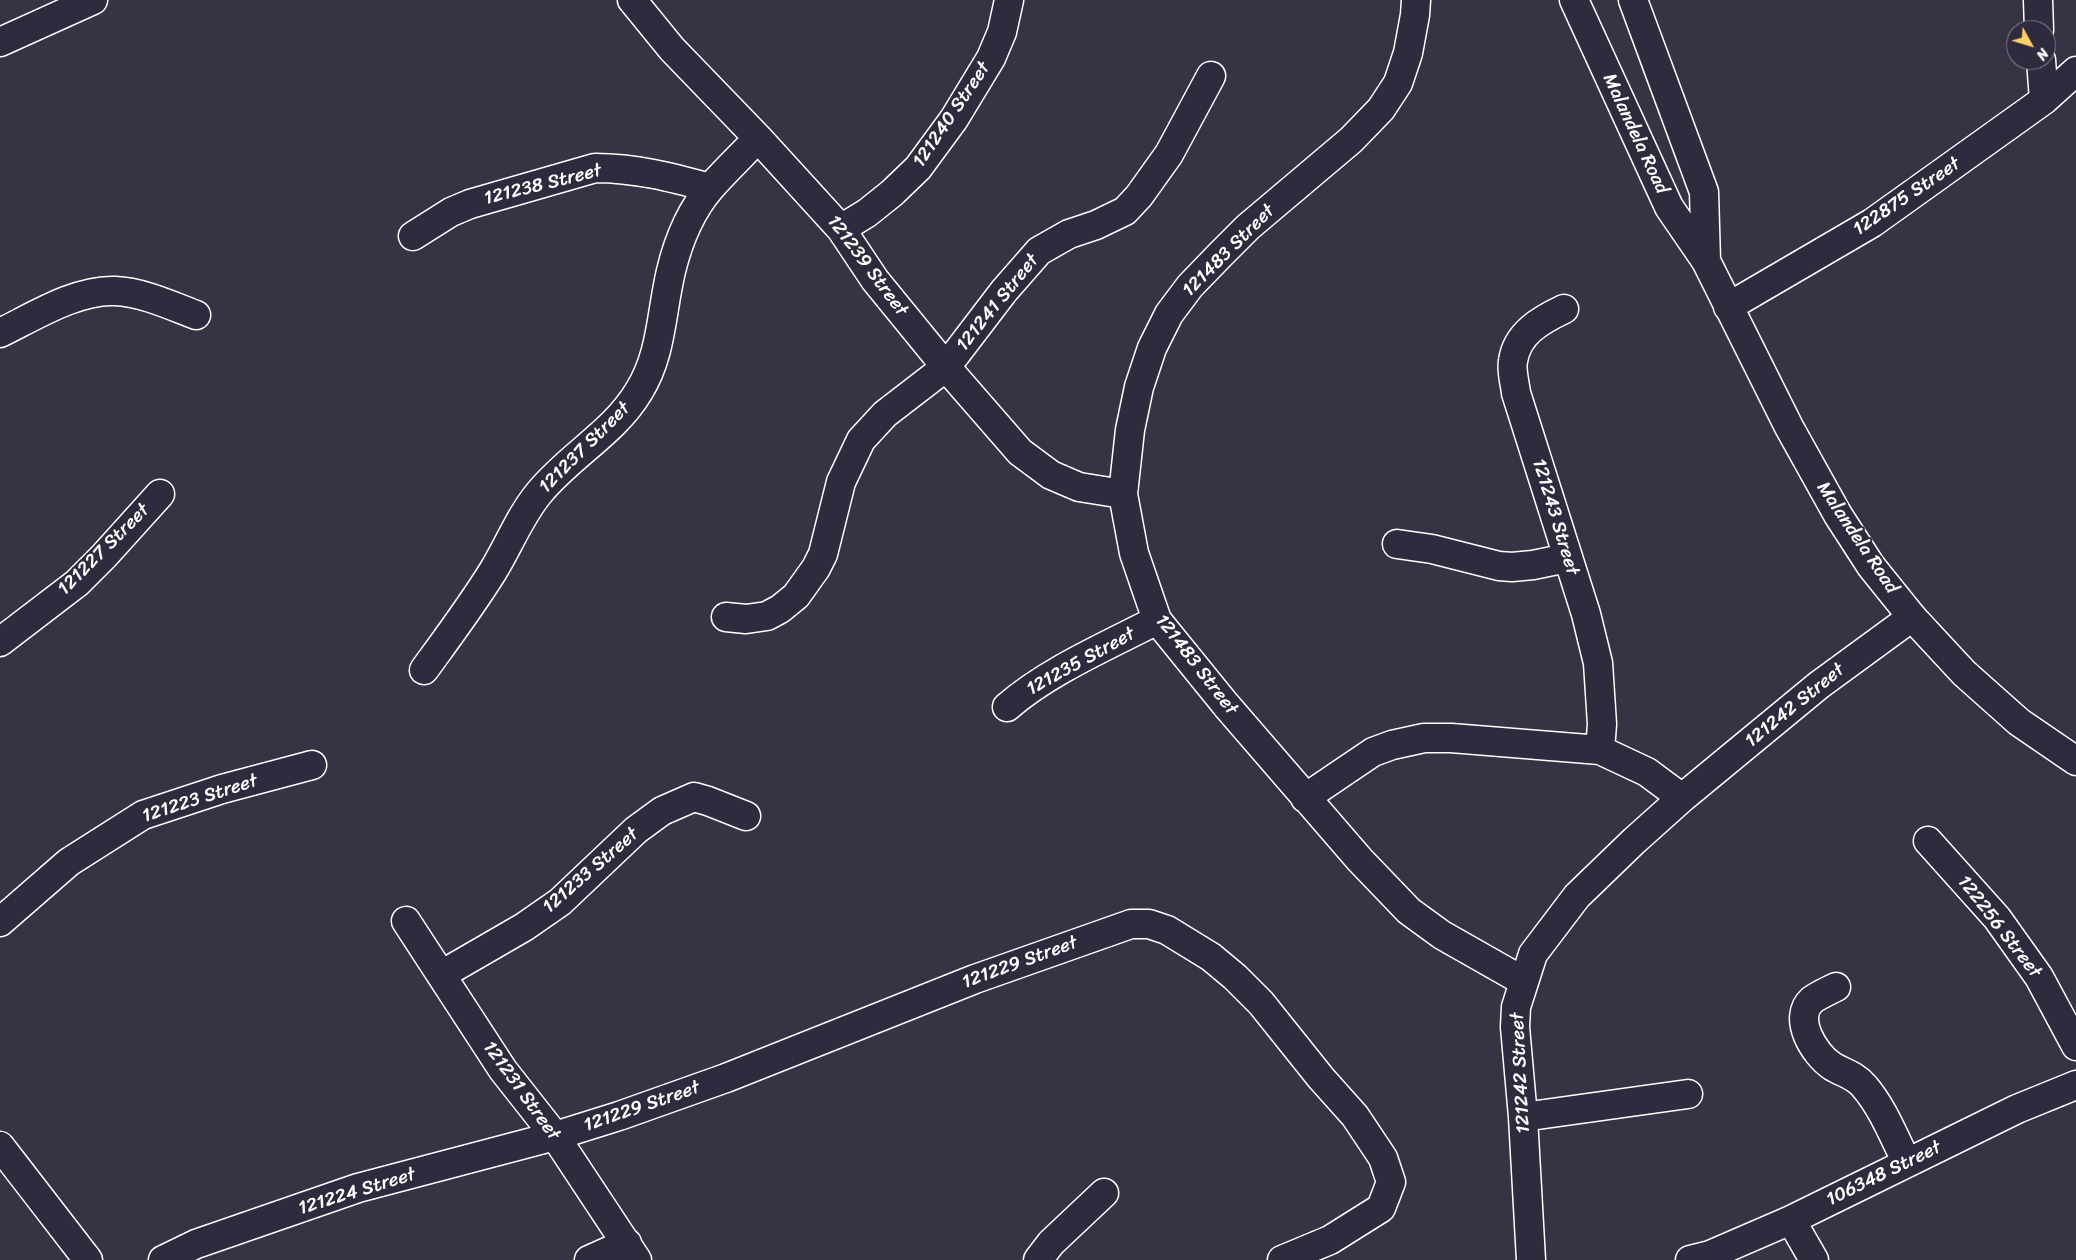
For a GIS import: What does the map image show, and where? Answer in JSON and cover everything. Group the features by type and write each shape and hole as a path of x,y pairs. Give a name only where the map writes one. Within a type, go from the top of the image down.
{"street":[{"path":"0,42 93,0"},
{"name":"121239 Street","path":"632,0 672,49 758,138 841,229 875,280 946,367 1020,452 1036,466 1051,475 1079,486 1123,494"},
{"name":"121240 Street","path":"841,229 867,213 892,193 918,168 944,133 991,58 1002,32 1009,0"},
{"name":"121483 Street","path":"1416,0 1408,53 1398,83 1381,109 1351,140 1248,227 1190,286 1169,314 1152,348 1139,387 1130,430 1123,494 1134,553 1157,620 1305,798 1365,866 1409,911 1442,934 1523,981"},
{"name":"Malandela Road","path":"1574,0 1669,208 1706,261 1788,427 1838,515 1872,566 1912,617 1964,673 2019,722 2076,761"},
{"name":"Malandela Road","path":"1633,0 1704,192 1706,261"},
{"path":"2038,0 2039,20"},
{"path":"2042,70 2044,100"},
{"name":"122875 Street","path":"1728,308 1872,223 2044,100 2076,71"},
{"name":"121241 Street","path":"726,617 746,619 767,616 780,609 796,596 816,568 823,554 841,482 861,440 884,414 946,367 1004,291 1038,251 1068,234 1096,225 1125,211 1139,196 1169,154 1211,76"},
{"name":"121237 Street","path":"424,670 476,599 508,547 523,516 540,492 558,472 607,431 623,414 639,392 651,369 658,348 671,272 685,228 710,188 758,138"},
{"name":"121238 Street","path":"413,236 451,212 470,204 595,168 637,170 665,175 710,188"},
{"path":"0,333 77,297 99,291 133,294 196,315"},
{"name":"121243 Street","path":"1564,310 1540,321 1520,340 1513,362 1516,393 1586,614 1598,663 1602,716 1600,750"},
{"name":"121227 Street","path":"0,642 77,583 160,494"},
{"path":"1397,544 1432,549 1498,566 1533,565 1567,558"},
{"name":"121242 Street","path":"1531,1260 1523,1117 1515,1027 1516,1007 1532,954 1576,896 1682,798 1819,684 1912,617"},
{"name":"121235 Street","path":"1007,707 1022,694 1046,679 1157,620"},
{"path":"1305,798 1373,752 1392,745 1424,738 1451,738 1600,750 1647,772 1682,798"},
{"name":"121223 Street","path":"0,922 69,862 144,815 222,789 312,765"},
{"name":"121233 Street","path":"441,975 524,927 560,902 636,830 662,811 694,797 746,816"},
{"name":"122256 Street","path":"1928,840 1997,918 2039,977 2076,1046"},
{"name":"121231 Street","path":"406,921 503,1070 555,1136 632,1252"},
{"name":"121229 Street","path":"555,1136 619,1116 726,1078 975,979 1069,945 1131,924 1149,924 1167,930 1211,957 1261,1003 1321,1078 1355,1116 1377,1146 1391,1182 1381,1208 1330,1240 1282,1260"},
{"path":"1836,987 1812,1000 1805,1011 1805,1027 1807,1032 1820,1055 1830,1064 1856,1078 1864,1086 1880,1110 1907,1163"},
{"name":"106348 Street","path":"1690,1260 1710,1255 1791,1220 2017,1109 2076,1085"},
{"path":"1523,1117 1688,1094"},
{"name":"121224 Street","path":"163,1260 196,1244 358,1188 555,1136"},
{"path":"0,1146 88,1260"},
{"path":"1038,1260 1052,1243 1104,1193"},
{"path":"1791,1220 1814,1260"},
{"path":"589,1260 632,1252"}]}
